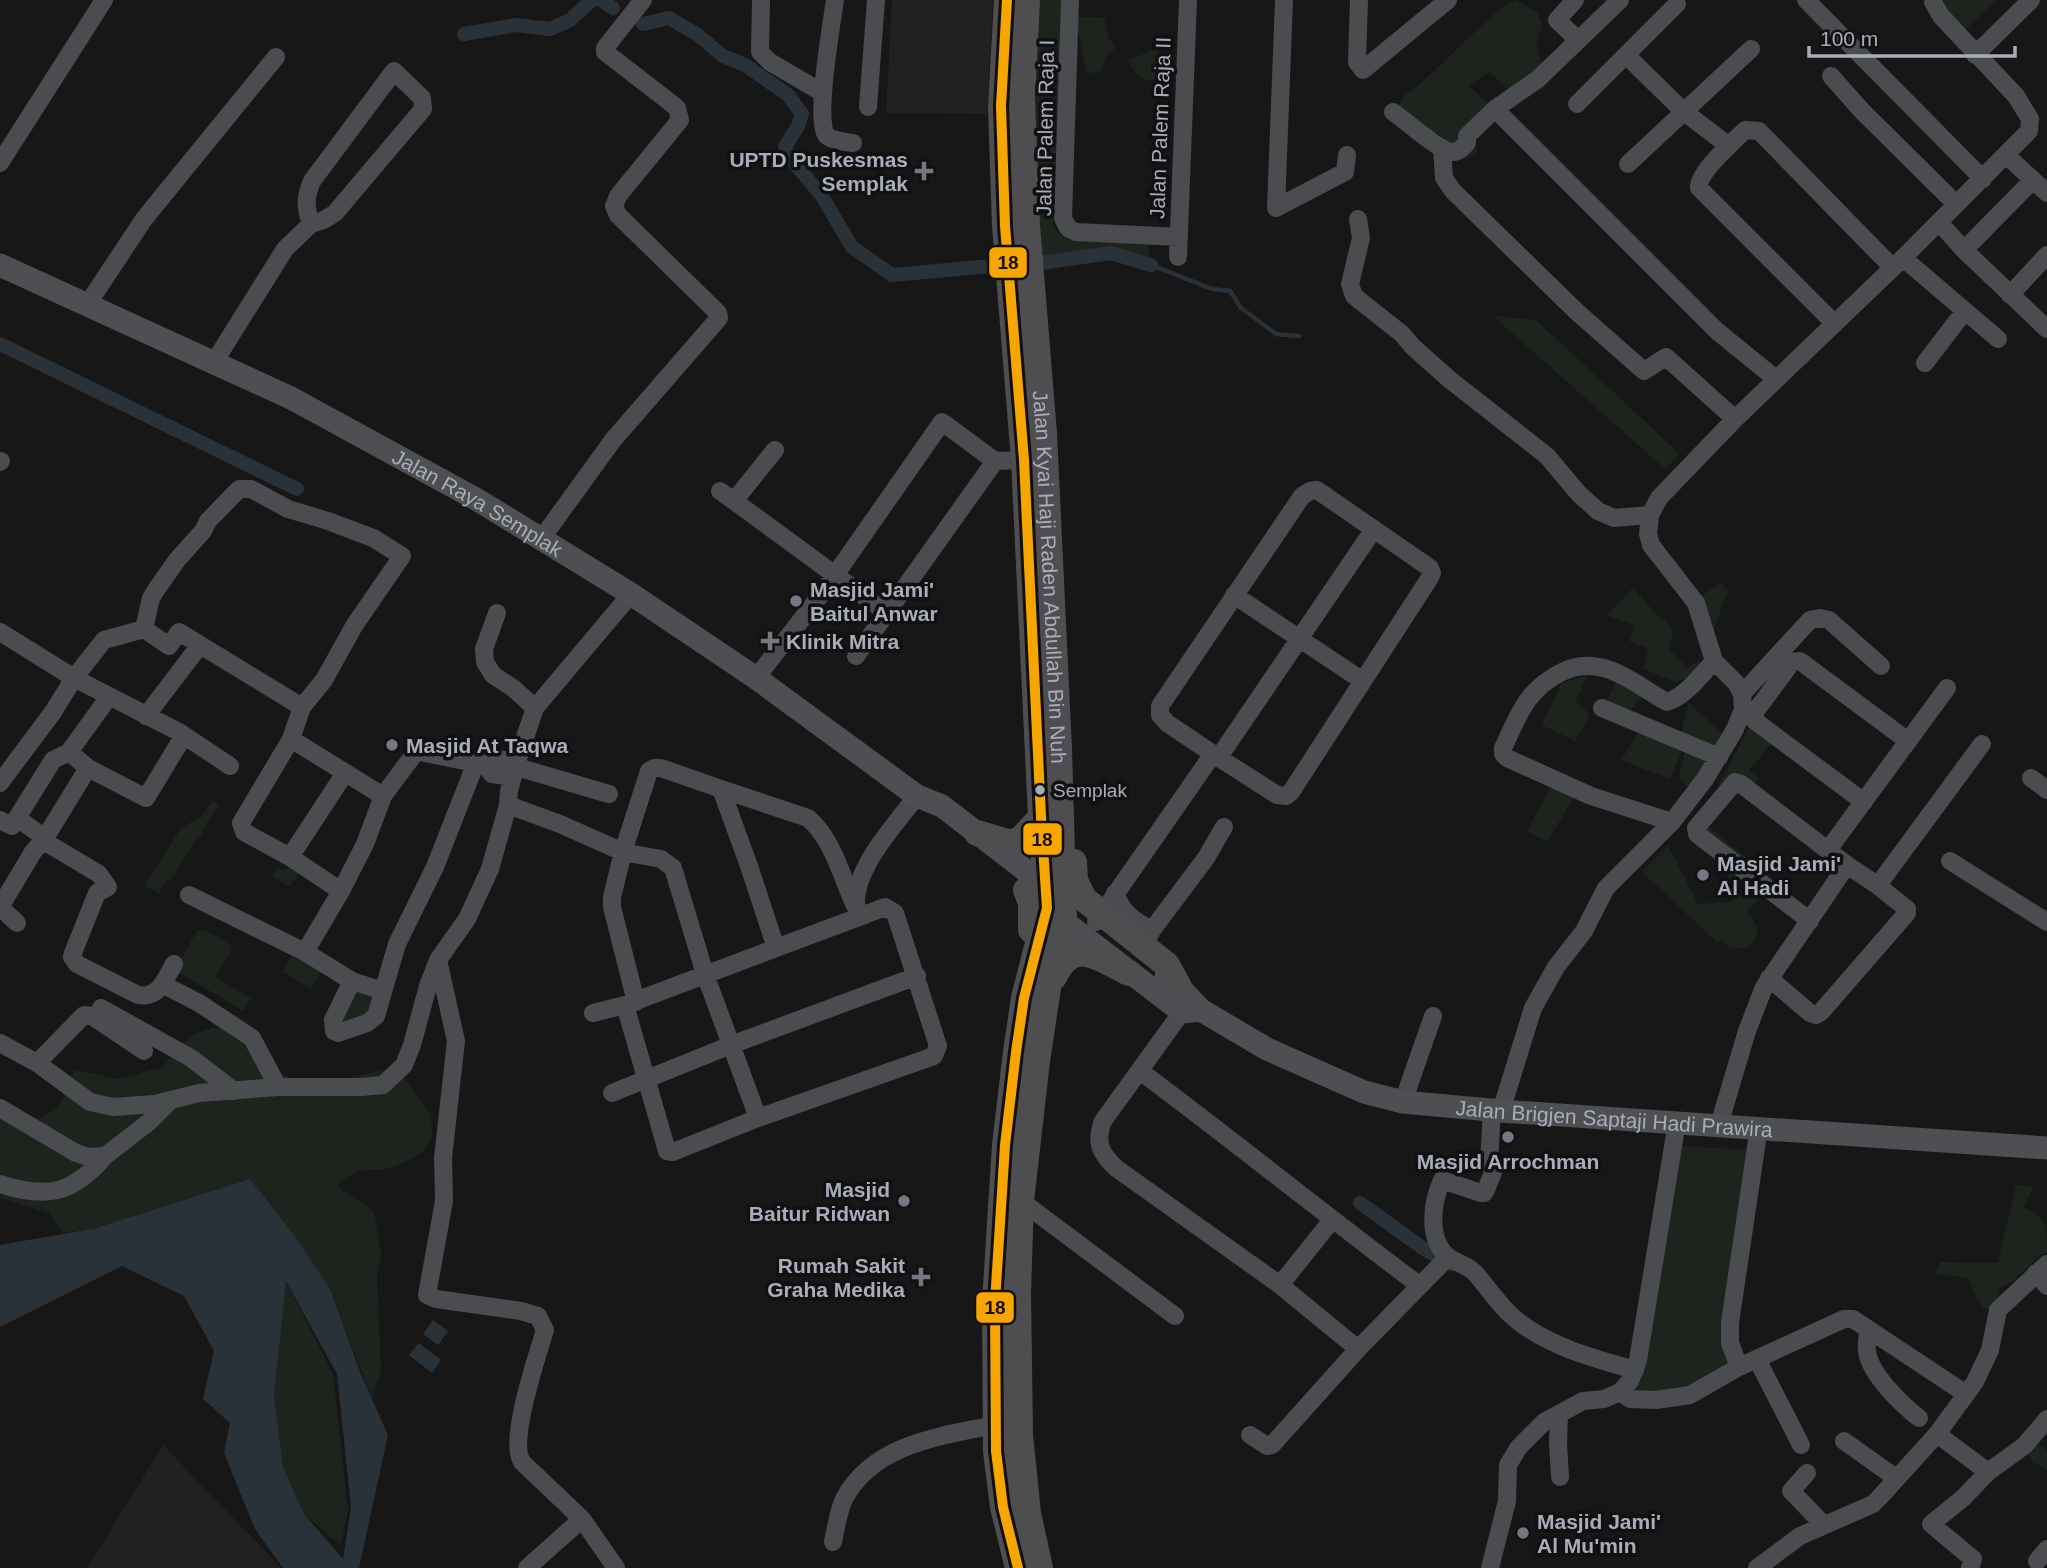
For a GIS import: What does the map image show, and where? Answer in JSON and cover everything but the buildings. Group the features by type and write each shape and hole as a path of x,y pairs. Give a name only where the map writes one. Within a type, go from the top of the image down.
{"highway":[{"name":"Jalan Kyai Haji Raden Abdullah Bin Nuh","path":"1007,0 1001,106 1044,433 1059,749 1049,901 995,1302 995,1425 1003,1507 1018,1568"},
{"name":"Jalan Kyai Haji Raden Abdullah Bin Nuh","path":"1027,0 1016,225 1041,817 1049,901"},
{"path":"1059,749 1068,787 1075,880 1084,899 1148,937 1188,1002"},
{"path":"977,833 1011,843 1022,838 1041,817"},
{"path":"1036,993 1031,903 1049,901"},
{"path":"1036,993 1060,965 1075,953 1087,953 1129,973"},
{"name":"Jalan Kyai Haji Raden Abdullah Bin Nuh","path":"1015,1150 1021,1201 1018,1293 1020,1436 1028,1513 1040,1568"}],"main road":[{"name":"Jalan Raya Semplak","path":"0,265 290,398 476,499 541,538 631,594 756,678 919,797 942,807 977,833 1049,901"},
{"name":"Jalan Raya Semplak","path":"919,797 934,818 1049,901"},
{"path":"1049,901 1104,910 1188,1002"},
{"path":"1049,901 1129,973 1188,1002"},
{"name":"Jalan Brigjen Saptaji Hadi Prawira","path":"1188,1002 1267,1049 1364,1092 1403,1102 1497,1111 2047,1148"}],"street":[{"path":"0,163 104,0"},
{"path":"541,538 613,440 719,318 718,313 618,215 614,206 618,196 680,120 677,108 605,52 605,48 643,0"},
{"path":"761,0 760,52 823,93"},
{"path":"835,0 823,93 822,125 830,139 853,143"},
{"path":"868,107 876,0"},
{"name":"Jalan Palem Raja I","path":"1070,0 1063,218 1068,228 1076,232 1179,237"},
{"name":"Jalan Palem Raja II","path":"1178,257 1188,0"},
{"path":"1284,0 1276,208 1345,172 1347,155"},
{"path":"1359,0 1357,62 1363,70 1448,0"},
{"path":"1575,0 1557,20 1578,40"},
{"path":"1393,112 1441,148 1450,152 1458,151 1467,143 1467,136 1495,109 1538,79 1620,0"},
{"path":"1975,55 2031,0"},
{"path":"1635,1370 1591,1357 1541,1337 1514,1317 1471,1270 1446,1260 1435,1240 1436,1202 1440,1183 1446,1180 1484,1193 1493,1172 1489,1163 1497,1111 1533,1008 1556,967 1584,931 1606,888 1672,822 1719,757 1743,710 1742,694 1736,683 1714,661 1696,603 1651,545 1648,534 1650,515 1659,498 1735,419 1898,263 2029,131 2030,119 2016,96 1975,55 1941,16 1932,1"},
{"path":"1577,104 1677,4"},
{"path":"1817,4 1983,179"},
{"path":"1628,164 1751,49"},
{"path":"1626,55 1683,111 1729,146"},
{"path":"87,305 144,219 276,57"},
{"path":"213,364 285,249 311,224 335,213 423,109 422,98 394,71 312,181 305,198 311,224"},
{"path":"1831,76 1862,111 1956,204"},
{"path":"1495,109 1717,331 1776,379"},
{"path":"1835,324 1699,188 1699,179 1745,130 1759,131 1898,263 1998,340"},
{"path":"1441,148 1444,178 1452,191 1577,312 1644,371 1667,358 1735,419"},
{"path":"2006,155 2047,193"},
{"path":"1964,250 2028,185"},
{"path":"1358,219 1361,238 1350,284 1354,296 1402,334 1449,379 1547,457 1579,494 1598,511 1614,519 1650,515"},
{"path":"1939,222 1964,250 2047,329"},
{"path":"2010,295 2047,255"},
{"path":"1925,363 1964,312"},
{"path":"756,678 805,617 942,422 995,461 1024,460"},
{"path":"775,450 727,496 887,612"},
{"path":"856,656 995,461"},
{"path":"144,629 156,590 177,560 204,531 208,521 239,489 251,489 288,509 373,538 402,556 354,626 324,680 302,707 291,739 241,823 244,832 290,857 341,891"},
{"path":"1317,490 1432,570 1363,681 1286,796 1281,797 1271,792 1167,723 1160,715 1160,706 1234,596 1302,496 1317,490"},
{"path":"1104,910 1299,639 1374,529"},
{"path":"0,1042 37,1063 90,1102 113,1107 169,1102 199,1093 278,1087 383,1085 404,1065 438,960 463,926 490,869 515,768 535,708 631,594"},
{"path":"1234,596 1363,681"},
{"path":"496,613 484,649 485,662 493,675 513,688 535,708"},
{"path":"1742,694 1810,620 1829,620 1881,666"},
{"path":"0,783 104,640 144,629 169,646 179,632 302,707"},
{"path":"0,632 107,698 179,732 230,766"},
{"path":"146,716 200,645"},
{"path":"1672,822 1591,796 1507,758 1503,754 1503,748 1533,691 1549,678 1573,667 1595,666 1609,670 1667,702 1690,686 1714,661"},
{"path":"1864,802 1755,721 1755,712 1792,662 1800,661 1908,741"},
{"path":"1828,850 1947,688"},
{"path":"107,698 69,752 53,760 8,819 99,874 108,887 97,893 73,953 74,960 138,995 147,997 162,984 174,964"},
{"path":"1602,708 1719,757"},
{"path":"69,752 88,768 146,798 183,737"},
{"path":"291,739 383,796"},
{"path":"1877,885 1982,744"},
{"path":"305,952 365,845 383,796 415,753 480,765 492,774 515,768 609,794"},
{"path":"352,981 333,1020 332,1028 338,1033 376,1016 397,944 480,765"},
{"path":"17,923 0,907 88,768"},
{"path":"593,1013 631,1004 776,948 857,912 885,907 895,913 938,1046 934,1056 667,1152 646,1081 631,1004 612,907 623,852 649,771 654,768 661,768 808,818 829,846 857,912"},
{"path":"290,857 345,773"},
{"path":"2031,778 2047,790"},
{"path":"1769,978 1810,1013 1816,1015 1908,909 1735,782 1695,832 1811,921"},
{"path":"721,789 776,948"},
{"path":"857,912 859,883 878,846 919,797"},
{"path":"508,805 623,852 661,859 673,868 705,974 758,1118"},
{"path":"1148,937 1206,858 1224,827"},
{"path":"1950,861 2047,922"},
{"path":"1718,1125 1747,1031 1769,978 1811,921 1847,865"},
{"path":"190,895 305,952 352,981 383,991"},
{"path":"438,960 456,1041 443,1158 444,1201 427,1295 538,1316 545,1330 520,1421 517,1454 522,1462 582,1519 616,1568"},
{"path":"612,1093 731,1045 917,976"},
{"path":"162,984 199,1003 252,1038 278,1087"},
{"path":"1188,1002 1103,1121 1098,1143 1102,1152 1116,1168 1280,1286 1358,1349"},
{"path":"101,1008 191,1058 234,1091"},
{"path":"37,1063 84,1015 92,1016 144,1051"},
{"path":"1403,1102 1433,1016"},
{"path":"1140,1071 1419,1285"},
{"path":"0,1184 25,1192 50,1192 71,1186 88,1176 105,1156 149,1122 169,1102"},
{"path":"0,1108 76,1153 89,1157 105,1156"},
{"path":"1490,1568 1507,1501 1508,1465 1519,1447 1544,1422 1583,1401 1604,1399 1620,1392 1635,1370 1677,1122"},
{"path":"1739,1367 1730,1343 1730,1323 1759,1128"},
{"path":"1021,1201 1175,1317"},
{"path":"1280,1286 1332,1220"},
{"path":"1250,1435 1270,1447 1358,1349 1446,1260"},
{"path":"1757,1568 1800,1536 1873,1504 1937,1434 1975,1382 1990,1350 1998,1310 2043,1274"},
{"path":"1620,1392 1630,1399 1690,1395 1739,1367 1844,1319 1853,1320 1868,1329 1966,1394"},
{"path":"1868,1329 1867,1351 1871,1366 1897,1398 1919,1418"},
{"path":"1757,1359 1801,1445"},
{"path":"1559,1415 1560,1477"},
{"path":"1970,1568 1973,1563 1970,1556 1931,1524 1963,1498 1988,1472 2024,1446 2047,1419"},
{"path":"833,1542 843,1501 859,1477 887,1455 933,1437 995,1425"},
{"path":"1937,1434 1988,1472"},
{"path":"1844,1441 1896,1478"},
{"path":"1807,1473 1791,1492 1824,1525"},
{"path":"527,1568 582,1519"}],"shaded area":[{"path":"892,0 993,0 987,114 886,113"},
{"path":"1007,0 1062,0 1053,225 1059,234 1148,243 1151,265 1111,253 1040,263"},
{"path":"1516,0 1538,13 1542,25 1536,45 1542,64 1511,92 1489,72 1469,86 1492,108 1469,131 1477,152 1468,158 1448,155 1440,135 1396,115 1403,96 1416,88 1498,10"},
{"path":"1945,0 1997,0 1967,28 1963,28 1943,6"},
{"path":"1075,17 1104,18 1109,39 1116,47 1105,58 1100,72 1087,73"},
{"path":"1157,49 1164,67 1156,80 1146,80 1136,73 1128,60"},
{"path":"1493,316 1536,320 1680,454 1665,469"},
{"path":"1721,583 1728,591 1712,634 1699,597"},
{"path":"1633,588 1656,614 1666,620 1673,631 1669,649 1687,668 1702,659 1689,677 1676,682 1643,669 1648,648 1629,641 1634,625 1607,615"},
{"path":"1620,673 1649,690 1626,714 1605,705"},
{"path":"1588,674 1575,702 1590,714 1575,741 1542,725 1561,684"},
{"path":"1688,702 1723,734 1714,749 1681,735"},
{"path":"1756,715 1780,734 1749,770 1759,779 1746,791 1726,795 1719,784"},
{"path":"1639,732 1682,751 1670,779 1621,760"},
{"path":"1685,751 1713,763 1691,790 1679,778"},
{"path":"1558,773 1582,784 1547,842 1527,831"},
{"path":"212,800 219,805 203,829 202,836 196,840 170,881 167,879 159,893 144,886 181,828 202,816"},
{"path":"1709,827 1776,882 1746,912 1751,916 1757,930 1755,939 1747,948 1731,949 1721,939 1717,942 1642,872 1668,845 1698,904 1731,902 1751,884 1744,875 1732,890 1721,852 1711,847 1697,848 1698,835"},
{"path":"290,867 299,872 290,887 272,876 277,868 282,870"},
{"path":"198,929 204,932 205,930 233,946 216,977 251,999 243,1011 175,970"},
{"path":"295,950 323,966 311,989 283,972"},
{"path":"355,988 375,997 368,1017 339,1024"},
{"path":"212,1028 235,1028 278,1073 298,1081 320,1084 385,1070 405,1080 431,1115 432,1136 422,1152 404,1163 382,1170 362,1170 338,1184 342,1190 374,1211 381,1254 377,1273 381,1371 372,1399 330,1289 250,1179 96,1228 63,1233 49,1213 0,1198 0,1118 17,1123 38,1119 58,1108 75,1070 119,1079 162,1067 192,1035"},
{"path":"1681,1146 1751,1150 1734,1364 1681,1393 1634,1395"},
{"path":"250,1179 297,1239 330,1289 362,1377 388,1435 359,1568 283,1568 255,1529 224,1453 230,1423 203,1399 214,1351 184,1296 122,1266 0,1327 0,1245 96,1228","holes":["286,1281 337,1374 351,1507 343,1559 304,1514 283,1467 274,1395"]},
{"path":"2016,1185 2034,1187 2023,1207 2037,1215 2044,1224 2047,1252 2039,1256 2014,1280 1997,1290 2003,1300 1994,1310 1984,1308 1975,1295 1969,1278 1936,1274 1940,1262 1998,1263"},
{"path":"285,1280 333,1374 348,1510 341,1545 304,1514 283,1467 274,1395"},
{"path":"433,1320 448,1331 438,1345 423,1334"},
{"path":"419,1343 441,1360 432,1373 409,1355"},
{"path":"2029,1444 2044,1447 2047,1453 2047,1469 2032,1462 2027,1451"},
{"path":"163,1445 281,1568 87,1568"}],"waterway":[{"path":"464,34 516,25 550,29 570,20 592,0"},
{"path":"601,0 613,8"},
{"path":"643,24 669,18 698,35 723,56 745,65 788,95 802,114 785,147 795,164 822,196 852,247 892,275 992,266"},
{"path":"1040,263 1111,253 1151,265"},
{"path":"1151,265 1212,289 1230,291 1241,308 1276,334 1299,336"},
{"path":"0,344 297,489"},
{"path":"1360,1203 1424,1249 1451,1264"}],"transit line":[{"name":"18","path":"1007,0 1001,106 1005,226 1024,460 1047,908 1024,998 1016,1052 1005,1145 995,1302 996,1451 1003,1507 1018,1568"}],"place":[{"name":"UPTD Puskesmas Semplak","path":"924,171"},
{"name":"Masjid Jami' Baitul Anwar","path":"796,601"},
{"name":"Klinik Mitra","path":"770,641"},
{"name":"Masjid At Taqwa","path":"392,745"},
{"name":"Semplak","path":"1040,790"},
{"name":"Masjid Jami' Al Hadi","path":"1703,875"},
{"name":"Masjid Arrochman","path":"1508,1137"},
{"name":"Masjid Baitur Ridwan","path":"904,1201"},
{"name":"Rumah Sakit Graha Medika","path":"921,1277"},
{"name":"Masjid Jami' Al Mu'min","path":"1523,1533"}]}
